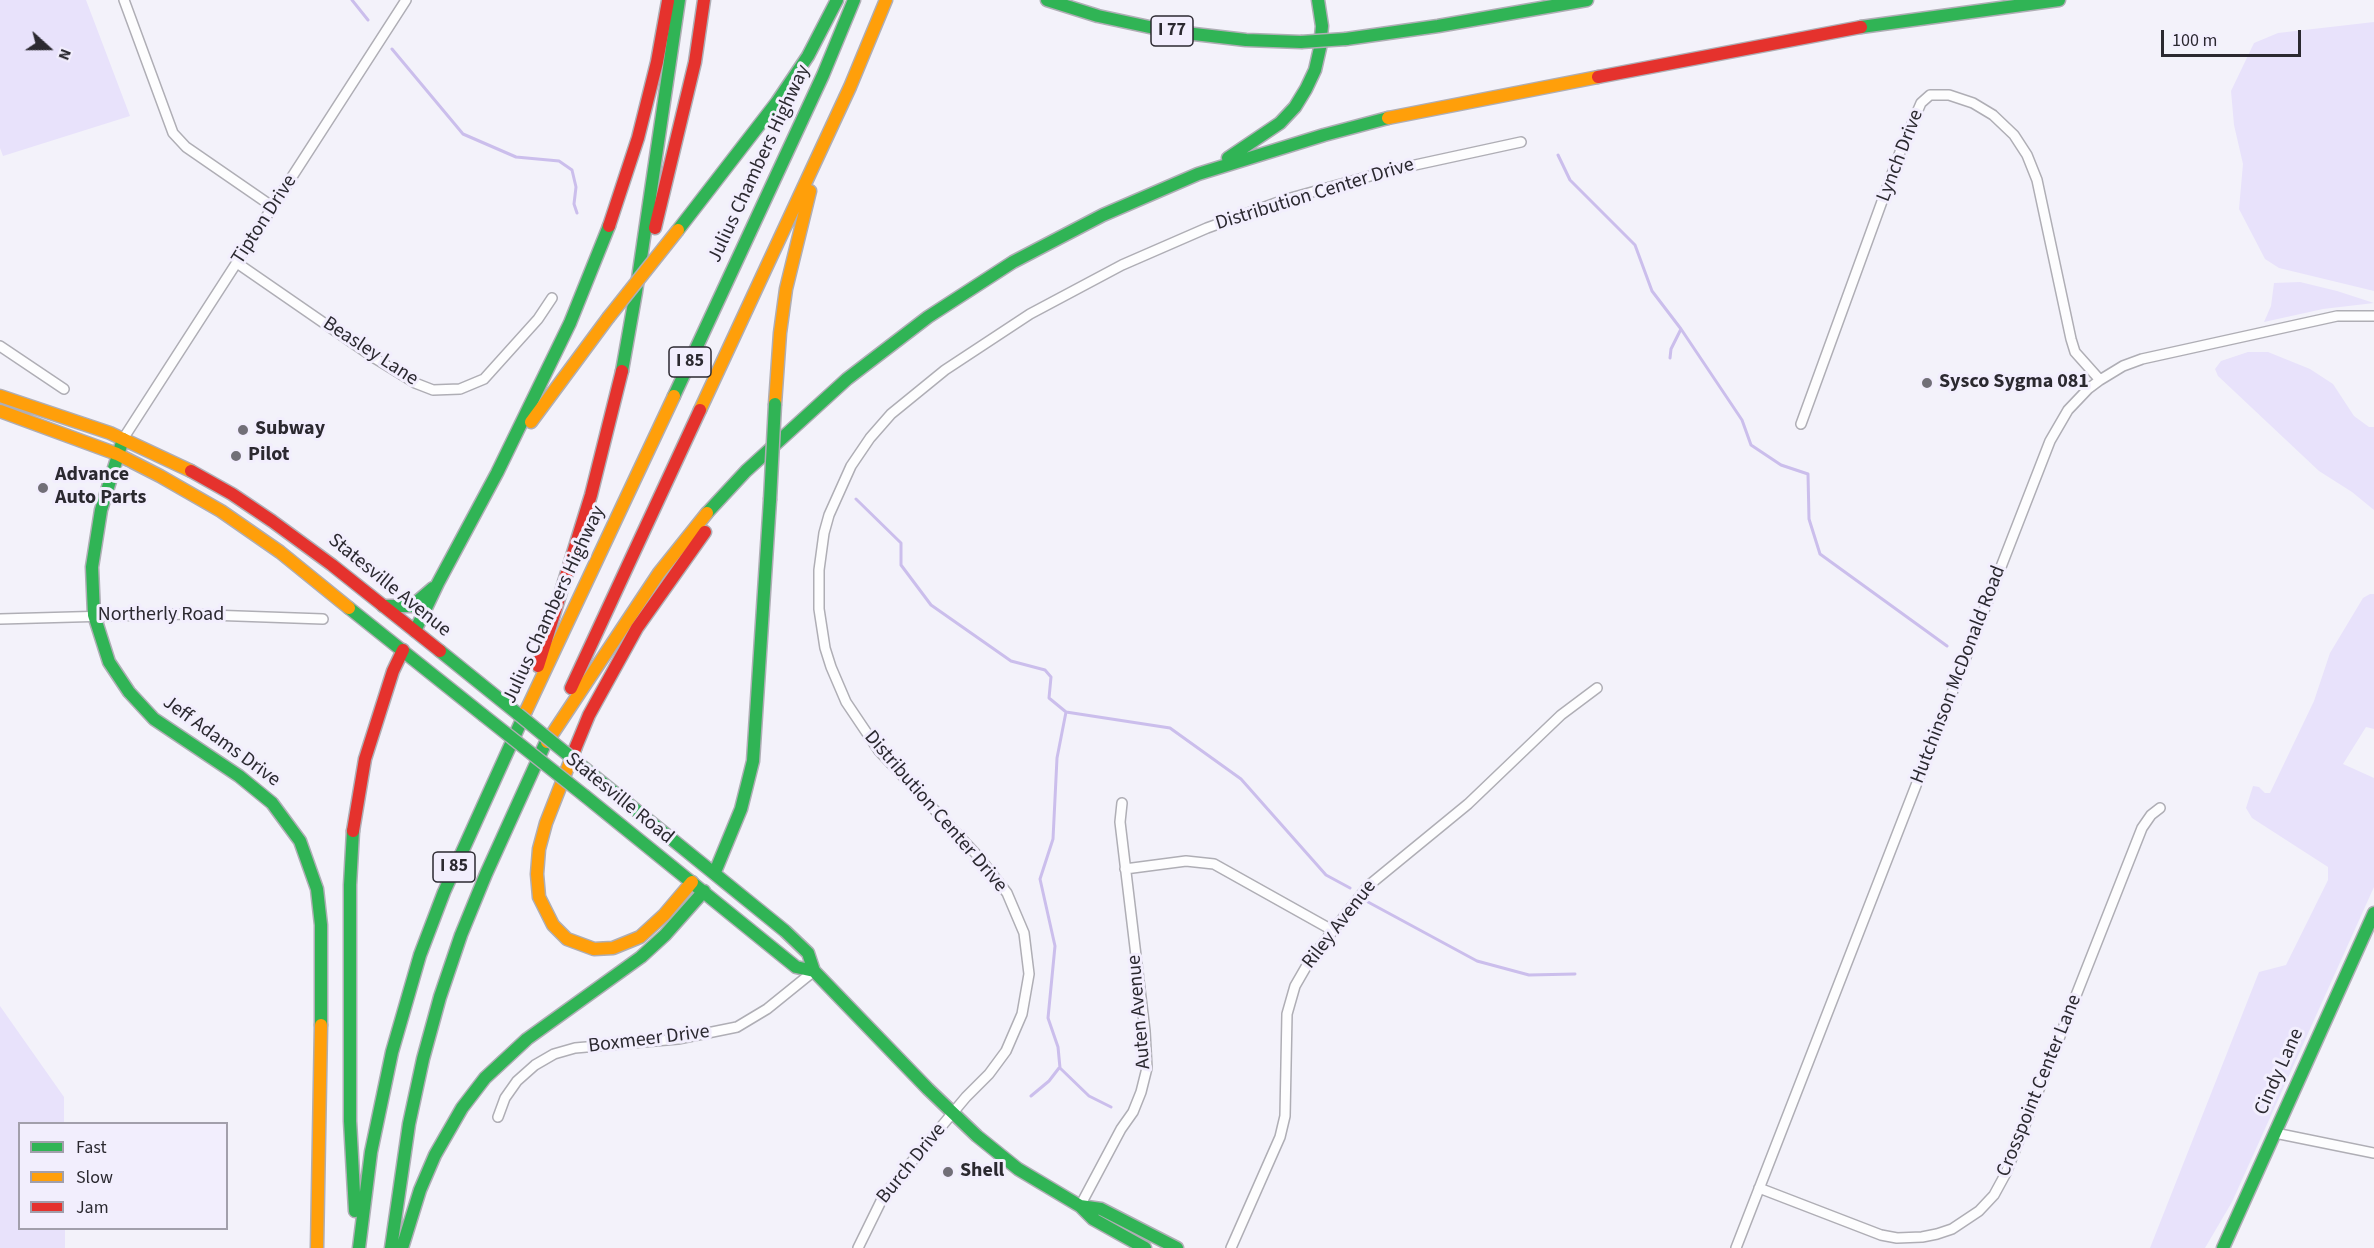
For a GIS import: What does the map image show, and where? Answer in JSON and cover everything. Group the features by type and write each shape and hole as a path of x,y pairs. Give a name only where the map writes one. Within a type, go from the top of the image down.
{"main road":[{"path":"358,1248 350,1121 350,885 352,837 357,796 365,759 393,671 497,473 581,297 605,236 638,138 655,71 668,0"},
{"path":"521,721 599,467 620,380 636,292 679,0"},
{"path":"636,292 671,167 695,62 704,0"},
{"path":"497,473 559,383 608,318 777,102 808,56 837,0"},
{"name":"Julius Chambers Highway","path":"358,1248 377,1118 392,1052 431,924 456,862 823,75 854,0"},
{"name":"I 85","path":"391,1248 409,1124 423,1059 440,997 482,884 862,59 886,0"},
{"name":"I 77","path":"1047,0 1098,16 1168,31 1246,40 1301,42 1346,39 1438,26 1587,0"},
{"path":"546,742 638,603 680,546 739,478 796,424 882,351 985,279 1103,215 1198,174 1253,143 1288,115 1301,99 1315,70 1322,26 1318,0"},
{"path":"1198,174 1354,127 1452,104 1849,28 2059,0"},
{"path":"402,1248 416,1200 431,1164 462,1108 485,1078 527,1039 641,957 665,935 704,891 715,872 741,809 753,761 780,333 786,289 819,153"},
{"name":"Statesville Avenue","path":"0,396 69,418 123,439 189,470 245,503 299,540 715,872"},
{"name":"Statesville Avenue","path":"0,411 117,454 180,487 254,533 403,650"},
{"path":"715,872 692,882 664,915 640,936 613,948 585,947 567,939 560,933 543,908 537,874 542,836 578,738 637,628 707,529 796,424"},
{"name":"Jeff Adams Drive","path":"123,439 96,532 92,583 97,631 109,662 141,706 168,730 261,792 290,825 307,857 317,889 321,925 320,1181 317,1248"},
{"path":"383,606 398,608 412,606 438,583"},
{"name":"Statesville Road","path":"403,650 796,967 814,971"},
{"name":"Statesville Road","path":"715,872 808,953 814,971 953,1113 1018,1169 1080,1206 1093,1220 1145,1248"},
{"name":"Cindy Lane","path":"2223,1248 2374,913"},
{"name":"Statesville Road","path":"1080,1206 1101,1209 1177,1248"}],"street":[{"path":"124,0 173,133 186,147 273,207"},
{"name":"Tipton Drive","path":"123,439 406,0"},
{"name":"Lynch Drive","path":"1802,424 1900,152 1921,103 1930,95 1949,95 1973,103 1993,115 2008,129 2027,155 2037,180 2075,352 2100,380"},
{"name":"Distribution Center Drive","path":"953,1113 998,1064 1012,1039 1022,1014 1028,988 1027,947 1014,906 999,881 879,751 846,702 831,667 825,648 819,609 819,570 822,542 829,515 852,466 870,438 891,414 945,370 1030,314 1122,265 1207,228 1295,197 1392,170 1521,142"},
{"name":"Beasley Lane","path":"237,263 386,365 415,383 433,390 460,389 484,379 538,319 552,298"},
{"name":"Hutchinson McDonald Road","path":"1736,1248 2050,441 2068,411 2088,389 2100,380 2123,366 2142,359 2337,316 2374,316"},
{"path":"0,346 64,389"},
{"name":"Northerly Road","path":"0,619 181,614 323,620"},
{"name":"Riley Avenue","path":"1231,1248 1275,1151 1285,1116 1287,1014 1298,979 1332,930 1368,886 1468,804 1561,715 1597,688"},
{"name":"Auten Avenue","path":"1080,1206 1133,1112 1147,1068 1145,1031 1120,822 1122,802"},
{"name":"Crosspoint Center Lane","path":"1759,1188 1881,1235 1897,1238 1922,1238 1937,1234 1966,1221 1979,1211 1994,1195 2006,1173 2142,828 2151,815 2160,808"},
{"path":"1125,869 1186,861 1214,864 1332,930"},
{"name":"Boxmeer Drive","path":"498,1118 505,1098 517,1081 535,1065 554,1054 575,1048 678,1039 737,1027 767,1009 814,971"},
{"name":"Burch Drive","path":"858,1248 884,1195 953,1113"},
{"path":"2275,1133 2374,1153"}],"shaded area":[{"path":"0,0 86,0 130,116 3,156 0,148"},
{"path":"2374,22 2374,291 2279,268 2265,259 2239,209 2243,164 2234,125 2231,91 2254,43 2278,33"},
{"path":"2300,282 2374,303 2323,309 2264,322 2271,306 2274,283"},
{"path":"2248,352 2268,352 2310,369 2333,384 2354,416 2369,427 2374,427 2374,510 2352,492 2319,471 2218,376 2215,369 2221,361"},
{"path":"2374,594 2374,729 2366,727 2343,764 2374,778 2374,887 2232,1202 2205,1248 2150,1248 2259,972 2286,965 2328,880 2328,867 2252,818 2246,808 2253,786 2259,787 2265,793 2270,793 2314,701 2330,653 2363,598"},
{"path":"0,1006 64,1097 64,1122 18,1122 18,1230 65,1230 65,1248 0,1248"}],"waterway":[{"path":"352,0 368,20"},
{"path":"392,49 463,134 516,157 559,161 572,170 576,187 574,204 577,213"},
{"path":"1558,155 1570,180 1635,245 1652,291 1681,329 1742,420 1751,445 1781,465 1808,474 1809,519 1820,554 1947,646"},
{"path":"1670,358 1671,349 1681,329"},
{"path":"856,499 901,543 901,565 931,605 1011,661 1045,670 1051,677 1049,698 1066,712 1170,728 1241,779 1326,875 1350,888"},
{"path":"1066,712 1057,758 1053,839 1040,879 1055,946 1048,1018 1058,1047 1060,1068 1089,1096 1111,1107"},
{"path":"1368,902 1477,961 1529,975 1575,974"},
{"path":"1031,1096 1049,1081 1059,1068"}],"traffic: fast":[{"path":"622,371 636,292 679,0"},
{"path":"678,230 777,102 808,56 837,0"},
{"path":"674,396 823,75 854,0"},
{"path":"1047,0 1098,16 1168,31 1246,40 1301,42"},
{"path":"1228,158 1280,123 1295,107 1306,89 1315,70 1320,48 1322,26 1318,0"},
{"path":"1346,39 1438,26 1587,0"},
{"path":"1861,27 2059,0"},
{"path":"1301,42 1346,39"},
{"path":"707,513 746,471 847,379 928,317 1013,262 1103,215 1198,174 1388,118"},
{"path":"415,631 497,473 570,323 609,226"},
{"path":"770,500 775,404"},
{"path":"123,439 101,510 92,567 94,615 109,662 129,692 154,719 239,776 272,803 300,841 317,889 321,925 321,1025"},
{"path":"715,872 741,809 753,761 770,500"},
{"path":"383,606 412,606 433,588"},
{"path":"349,608 483,715"},
{"path":"440,651 518,714"},
{"path":"359,1248 371,1152 392,1052 420,955 444,892 525,713"},
{"path":"518,714 594,776"},
{"path":"483,715 585,796"},
{"path":"391,1248 409,1124 423,1059 440,997 461,935 486,874 545,744"},
{"path":"594,776 785,931 808,953 814,971 928,1089 977,1136 1018,1169 1080,1206 1093,1219 1145,1248"},
{"path":"585,796 796,967 814,971"},
{"path":"353,831 350,885 350,1121 355,1211"},
{"path":"402,1248 420,1190 435,1155 462,1108 485,1078 527,1039 641,957 665,935 704,891"},
{"path":"2223,1248 2374,913"},
{"path":"1080,1206 1101,1209 1177,1248"}],"traffic: slow":[{"path":"700,410 850,87 886,0"},
{"path":"1388,118 1598,77"},
{"path":"775,404 786,289 810,191"},
{"path":"608,318 678,230"},
{"path":"531,422 608,318"},
{"path":"0,396 110,433 191,471"},
{"path":"525,713 674,396"},
{"path":"0,411 117,454 160,476 221,511 280,552 349,608"},
{"path":"547,742 659,573 707,513"},
{"path":"575,749 546,823 539,849 537,874 539,897 553,925 567,939 594,949 613,948 640,937 664,915 692,882"},
{"path":"317,1248 321,1025"}],"traffic: jam":[{"path":"655,228 695,62 704,0"},
{"path":"609,226 638,138 657,62 668,1"},
{"path":"1598,77 1861,27"},
{"path":"538,666 591,495 622,371"},
{"path":"571,688 700,410"},
{"path":"191,471 232,494 272,521 332,565 440,651"},
{"path":"575,749 589,715 637,628 705,532"},
{"path":"353,831 365,759 393,671 403,650"}],"place":[{"name":"Sysco Sygma 081","path":"1927,383"},
{"name":"Subway","path":"243,430"},
{"name":"Pilot","path":"236,456"},
{"name":"Advance Auto Parts","path":"43,488"},
{"name":"Shell","path":"948,1172"}]}
